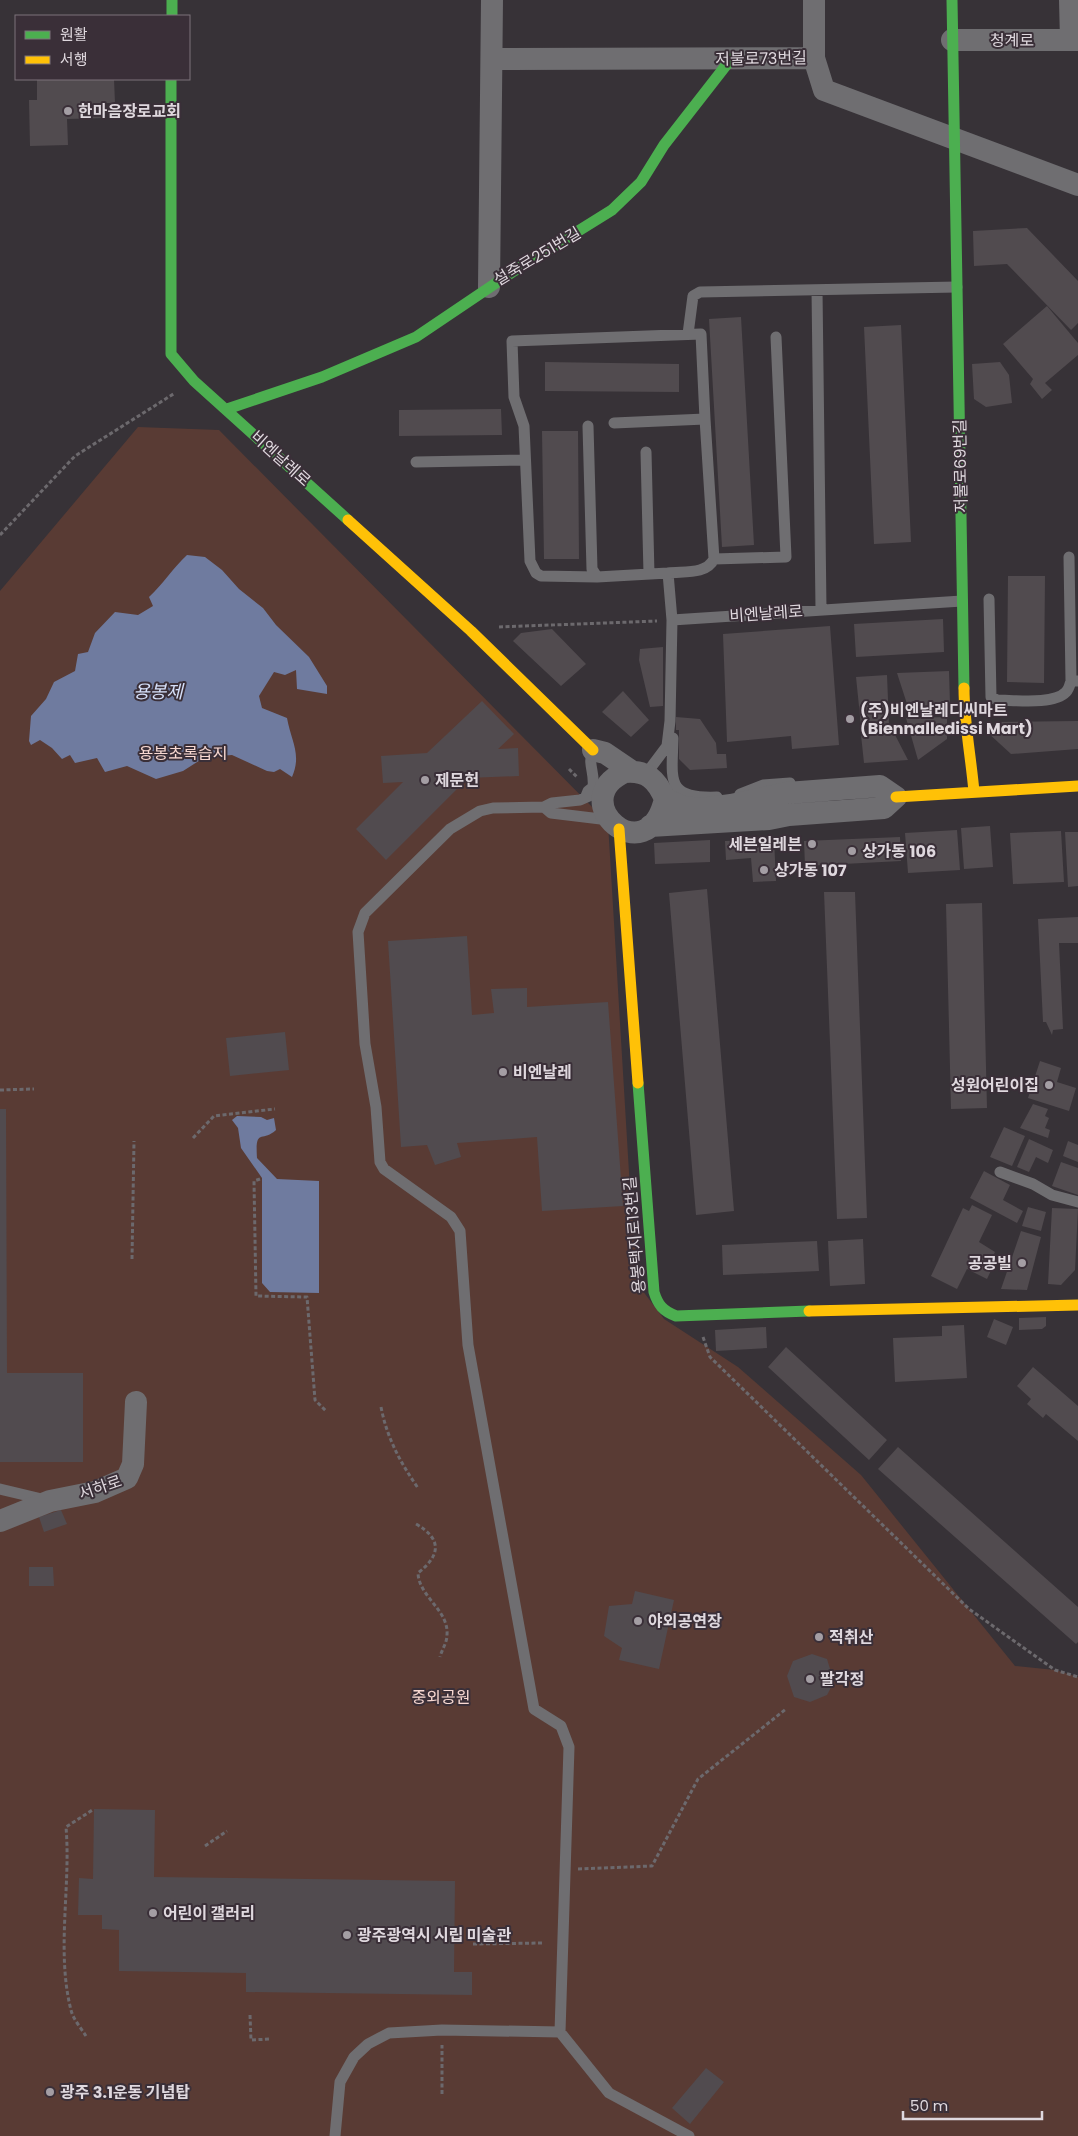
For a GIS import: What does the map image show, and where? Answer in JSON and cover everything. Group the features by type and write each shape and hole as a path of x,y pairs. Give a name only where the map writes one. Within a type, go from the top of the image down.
{"street":[{"path":"172,0 172,15"},
{"name":"설죽로251번길","path":"489,286 492,0"},
{"name":"저불로73번길","path":"492,59 814,58 814,0"},
{"name":"저불로69번길","path":"952,0 964,715 971,756 974,792"},
{"name":"청계로","path":"952,40 1074,40 1070,0"},
{"path":"814,58 824,90 1078,185"},
{"name":"설죽로251번길","path":"489,286 612,210 641,182 664,145 731,59"},
{"name":"비엔날레로","path":"171,80 171,354 194,381 471,631 593,750"},
{"path":"227,409 322,377 416,337 489,286"},
{"path":"593,750 606,753 654,780 665,799 683,807 701,809 788,793 974,792 1078,786"},
{"path":"593,750 608,786"},
{"path":"639,773 616,776 608,786 603,803 614,824 637,832 650,826 660,816 665,799"},
{"path":"650,826 769,819 789,815 884,808 889,792"},
{"name":"용봉택지로13번길","path":"614,824 654,1292 656,1302 664,1311 676,1316 860,1309 1078,1305"},
{"name":"서하로","path":"0,1521 50,1501 95,1492 127,1478 133,1464 136,1402"}],"lane":[{"path":"688,334 693,296 700,292 956,287"},
{"path":"817,290 822,609"},
{"path":"688,334 701,334 714,559 710,566 703,570 649,574 597,576 541,576 536,574 530,561 524,426 514,397 512,341 688,334"},
{"path":"714,559 786,557 776,337"},
{"path":"614,423 705,419"},
{"path":"588,426 592,569 597,576"},
{"path":"646,452 649,574"},
{"path":"416,462 525,460"},
{"path":"990,599 991,697 997,700 1046,700 1060,696 1067,691 1074,681 1069,557"},
{"path":"639,773 667,746 670,722 672,620 668,573"},
{"name":"비엔날레로","path":"672,620 962,601"},
{"path":"670,722 673,728 673,782 679,790 695,797 737,796 770,784 870,780 889,792"},
{"path":"585,798 588,791 593,787 594,779 589,759 593,750"},
{"path":"665,799 672,765"},
{"path":"608,786 585,798 552,802 544,807 493,808 480,811 464,819 450,829 365,913 358,932 365,1044 376,1107 380,1162 384,1168 451,1217 460,1231 468,1345 534,1709 561,1726 569,1747 560,2032 609,2093 689,2136"},
{"path":"788,801 889,792"},
{"path":"544,807 552,813 614,824"},
{"path":"1000,1172 1033,1184 1052,1195 1078,1202"},
{"path":"0,1489 50,1501"},
{"path":"335,2136 340,2082 354,2057 368,2044 388,2033 442,2030 560,2032"}],"path":[{"path":"0,535 75,456 194,381"},
{"path":"471,631 492,628 672,620"},
{"path":"0,1090 34,1089"},
{"path":"193,1138 214,1116 275,1109"},
{"path":"132,1259 134,1140"},
{"path":"260,1179 254,1181 256,1296 307,1297 315,1400 326,1410"},
{"path":"702,1334 710,1357 969,1609 1055,1670 1078,1677"},
{"path":"381,1407 391,1442 402,1465 418,1488"},
{"path":"416,1524 427,1530 435,1544 436,1553 430,1564 418,1573 418,1580 429,1600 446,1621 446,1639 440,1657"},
{"path":"565,1870 652,1866 698,1779 786,1708"},
{"path":"86,2036 71,2012 65,1972 68,1858 66,1827 94,1809"},
{"path":"205,1846 226,1831"},
{"path":"473,1944 542,1943"},
{"path":"250,2015 251,2040 270,2039"},
{"path":"442,2030 442,2094"}],"green space":[{"name":"중외공원","path":"138,427 219,430 608,823 630,1189 639,1286 664,1319 738,1367 861,1475 1015,1666 1055,1670 1078,1677 1078,2136 0,2136 0,591"}],"water":[{"name":"용봉제","path":"187,555 205,557 222,570 239,589 263,608 276,625 309,657 327,686 327,694 297,689 296,670 285,675 274,672 259,696 262,708 287,718 296,754 295,769 292,777 280,769 274,772 267,771 232,755 205,757 183,771 156,779 127,766 105,772 97,758 75,763 70,755 62,759 52,748 40,740 31,745 29,741 31,716 46,699 54,682 75,671 78,654 88,652 95,633 115,612 138,615 153,606 149,597"},
{"path":"237,1116 261,1117 267,1120 274,1118 276,1130 258,1139 257,1158 277,1179 319,1181 319,1293 270,1292 262,1283 262,1178 241,1148 238,1128 232,1120"}],"building":[{"name":"한마음장로교회","path":"37,80 114,80 115,103 106,103 106,118 67,119 68,145 30,146 29,100 37,100"},
{"path":"1027,228 1078,281 1078,323 1071,330 1007,264 974,266 973,231"},
{"path":"1047,306 1078,343 1078,355 1045,383 1052,390 1042,399 1030,384 1033,379 1003,344"},
{"path":"741,317 754,545 722,547 709,319"},
{"path":"901,325 911,542 874,544 864,327"},
{"path":"545,362 679,364 679,392 545,391"},
{"path":"1000,362 1009,375 1012,403 986,407 974,399 972,364"},
{"path":"501,409 502,435 399,436 399,410"},
{"path":"542,431 578,431 579,559 544,559"},
{"path":"1008,576 1045,576 1044,683 1007,682"},
{"path":"943,619 944,652 856,657 854,624"},
{"path":"830,626 839,745 792,749 791,736 727,742 723,634"},
{"path":"552,629 586,664 561,686 513,641 521,633"},
{"path":"663,647 663,706 650,707 639,660 640,649"},
{"path":"949,671 950,704 908,707 897,673"},
{"path":"887,675 889,725 861,726 856,677"},
{"path":"623,691 649,720 631,737 602,712"},
{"name":"제문헌","path":"482,701 514,734 498,749 518,748 519,776 468,778 386,860 356,829 403,782 383,783 381,756 427,753"},
{"path":"676,717 700,719 716,743 717,754 726,754 727,768 690,770 679,759 679,730 676,730"},
{"path":"947,717 947,739 918,760 906,718"},
{"path":"1078,721 1078,749 1011,754 987,732 996,722"},
{"path":"893,731 908,760 864,763 861,735"},
{"path":"990,826 993,867 964,869 961,828"},
{"path":"957,830 960,870 908,873 905,833"},
{"path":"1061,831 1064,882 1013,884 1010,833"},
{"path":"1065,832 1078,832 1078,886 1068,887"},
{"name":"상가동 106","path":"900,837 901,861 805,866 804,841"},
{"name":"상가동 107","path":"774,839 776,881 753,882 751,858 726,860 725,841"},
{"path":"710,840 710,862 655,864 654,843"},
{"path":"707,889 734,1211 696,1215 669,893"},
{"path":"824,892 855,892 867,1218 837,1219"},
{"path":"982,903 987,1108 951,1109 946,904"},
{"path":"1078,917 1078,943 1059,943 1063,1029 1053,1030 1052,1035 1046,1022 1043,1022 1038,919"},
{"path":"467,936 472,1015 494,1013 491,989 527,988 527,1007 608,1002 623,1206 542,1211 537,1137 457,1143 461,1157 435,1165 427,1145 401,1147 388,941"},
{"path":"285,1032 289,1070 230,1076 226,1038"},
{"name":"성원어린이집","path":"1040,1061 1061,1068 1057,1082 1076,1088 1069,1111 1028,1098"},
{"path":"1033,1104 1048,1109 1045,1116 1049,1118 1045,1128 1050,1130 1048,1138 1020,1128"},
{"path":"0,1109 6,1109 7,1373 83,1373 83,1462 0,1462"},
{"path":"1004,1127 1025,1136 1012,1166 990,1157"},
{"path":"1029,1139 1053,1150 1048,1163 1036,1157 1029,1172 1017,1167"},
{"path":"1068,1141 1078,1145 1078,1162 1063,1156"},
{"path":"1061,1162 1078,1168 1078,1195 1052,1186"},
{"path":"984,1171 1010,1185 1003,1200 1023,1211 1017,1223 970,1198"},
{"path":"972,1205 992,1215 979,1242 995,1252 991,1260 995,1262 987,1279 967,1269 957,1289 931,1276 963,1208 969,1211"},
{"path":"1028,1207 1046,1212 1041,1231 1022,1226"},
{"path":"1052,1208 1078,1209 1075,1270 1061,1285 1048,1284"},
{"name":"공공빌","path":"1021,1231 1041,1237 1027,1290 1001,1289"},
{"path":"863,1239 865,1284 830,1286 828,1241"},
{"path":"817,1241 819,1271 723,1275 722,1245"},
{"path":"1046,1317 1046,1326 1042,1329 1019,1330 1019,1318"},
{"path":"994,1319 1013,1327 1006,1345 987,1337"},
{"path":"964,1325 967,1378 895,1382 893,1338 942,1336 942,1326"},
{"path":"766,1327 767,1348 716,1351 715,1330"},
{"path":"786,1347 887,1440 869,1460 768,1367"},
{"path":"1033,1367 1078,1406 1078,1441 1046,1414 1043,1418 1027,1404 1031,1399 1017,1386"},
{"path":"898,1447 1078,1607 1078,1642 1076,1644 878,1469"},
{"path":"61,1510 67,1524 44,1532 39,1517"},
{"path":"29,1567 53,1567 54,1586 29,1586"},
{"name":"야외공연장","path":"635,1591 674,1600 659,1669 619,1660 622,1648 604,1636 609,1606 632,1604"},
{"name":"팔각정","path":"812,1654 827,1659 834,1682 827,1695 810,1702 794,1697 787,1676 793,1661"},
{"path":"94,1809 155,1810 154,1877 455,1881 454,1972 472,1972 472,1995 246,1992 246,1973 119,1971 119,1930 102,1929 102,1915 78,1915 79,1878 93,1879"},
{"path":"706,2068 724,2082 690,2124 672,2108"}],"traffic: fast":[{"path":"172,0 172,15"},
{"path":"952,0 964,688"},
{"path":"227,409 322,377 416,337 514,271 612,210 641,182 664,145 731,59"},
{"path":"171,80 171,354 194,381 348,520"},
{"path":"638,1083 654,1292 659,1304 664,1310 676,1316 809,1311"}],"traffic: slow":[{"path":"348,520 471,631 593,750"},
{"path":"964,688 966,727 974,792"},
{"path":"896,797 1078,786"},
{"path":"619,829 638,1083"},
{"path":"809,1311 1078,1305"}],"place":[{"name":"한마음장로교회","path":"68,111"},
{"name":"(주)비엔날레디씨마트 (Biennalledissi Mart)","path":"850,719"},
{"name":"제문헌","path":"425,780"},
{"name":"세븐일레븐","path":"812,844"},
{"name":"상가동 106","path":"852,851"},
{"name":"상가동 107","path":"764,870"},
{"name":"비엔날레","path":"503,1072"},
{"name":"성원어린이집","path":"1049,1085"},
{"name":"공공빌","path":"1022,1263"},
{"name":"야외공연장","path":"638,1621"},
{"name":"적취산","path":"819,1637"},
{"name":"팔각정","path":"810,1679"},
{"name":"어린이 갤러리","path":"153,1913"},
{"name":"광주광역시 시립 미술관","path":"347,1935"},
{"name":"광주 3.1운동 기념탑","path":"50,2092"}],"park label":[{"name":"용봉초록습지","path":"183,753"}]}
